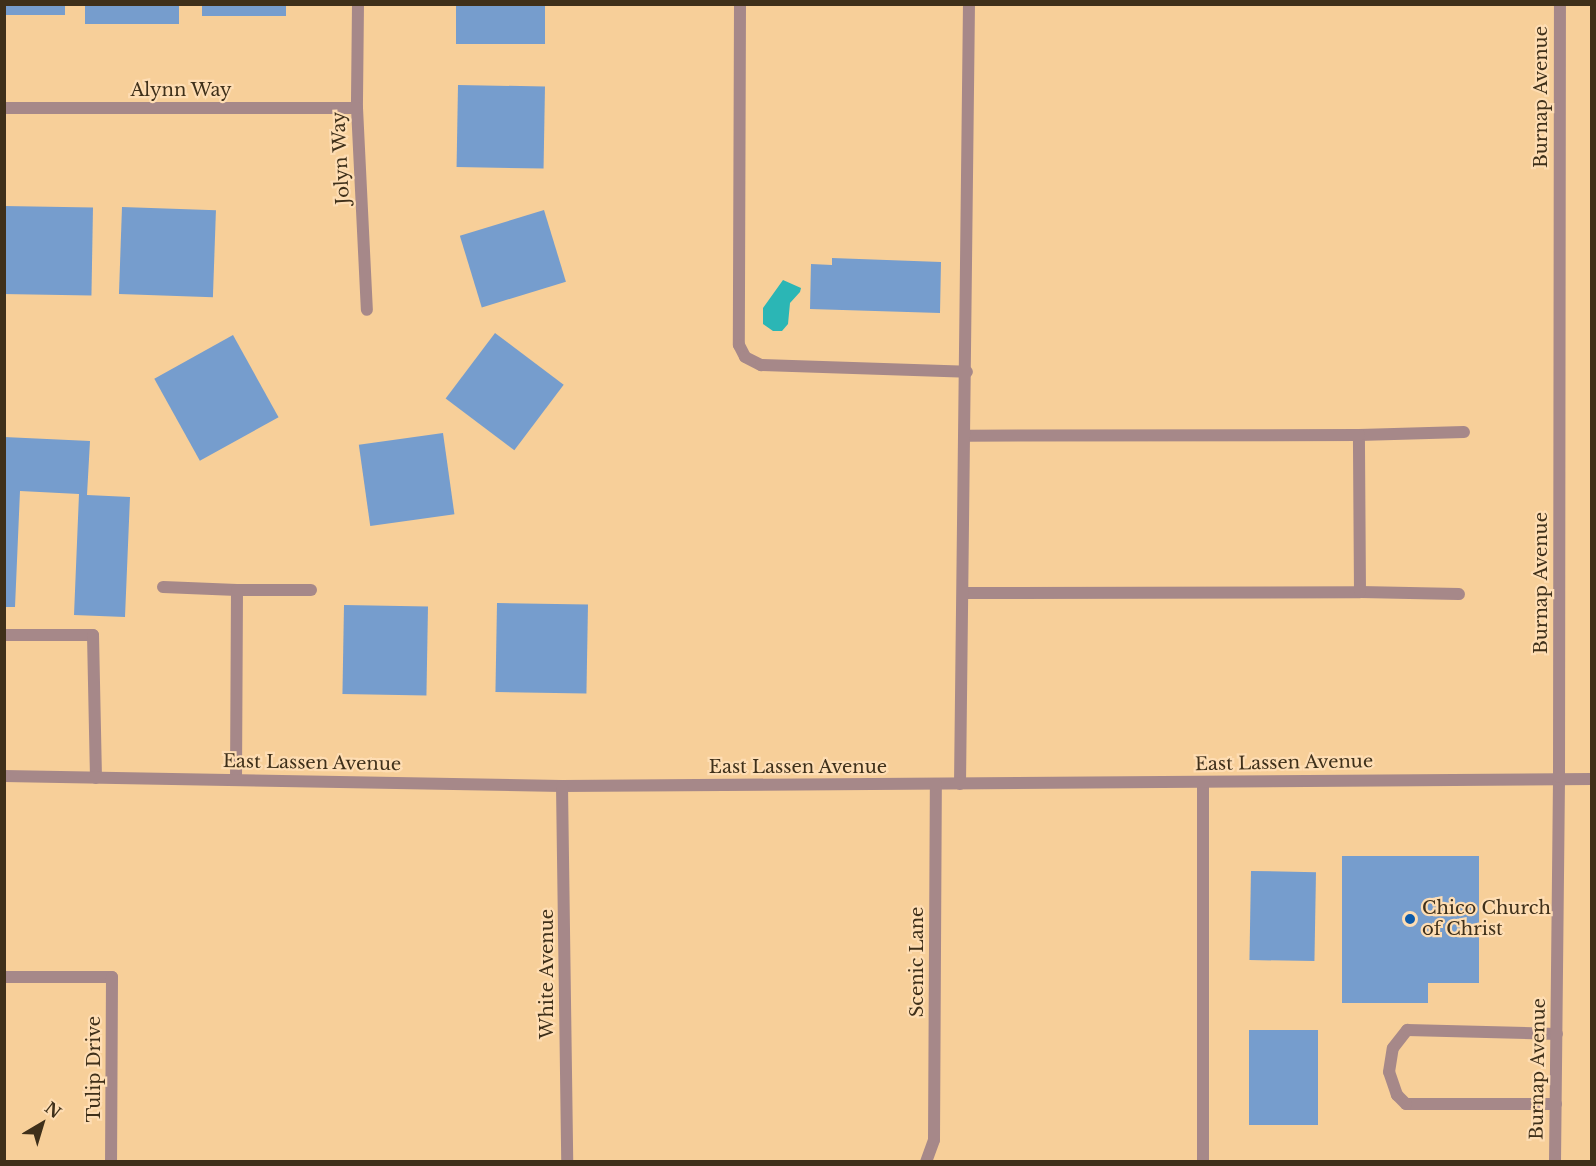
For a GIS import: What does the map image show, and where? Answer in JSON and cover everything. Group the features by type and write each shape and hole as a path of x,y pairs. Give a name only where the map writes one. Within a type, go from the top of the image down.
{"street":[{"name":"Jolyn Way","path":"358,4 357,108 367,310"},
{"path":"740,4 739,345 745,357 761,365 967,372"},
{"path":"960,784 967,372 969,4"},
{"name":"Burnap Avenue","path":"1555,1161 1559,777 1560,4"},
{"name":"Alynn Way","path":"4,108 357,108"},
{"path":"966,436 1359,435 1464,432"},
{"path":"1359,435 1359,592"},
{"path":"163,587 311,590"},
{"path":"236,780 237,590"},
{"path":"964,593 1459,594"},
{"path":"4,635 93,635 96,777"},
{"name":"East Lassen Avenue","path":"4,776 562,786 1559,777 1592,779"},
{"path":"1203,782 1203,1161"},
{"name":"Scenic Lane","path":"926,1161 934,1140 936,784"},
{"name":"White Avenue","path":"562,786 567,1161"},
{"name":"Tulip Drive","path":"4,977 112,977 111,1161"},
{"path":"1556,1104 1406,1104 1397,1095 1389,1072 1393,1048 1407,1030 1557,1034"}],"water":[{"path":"783,280 801,288 790,303 788,324 782,331 773,331 763,324 763,308"}],"building":[{"path":"4,4 65,4 65,15 4,15"},
{"path":"85,4 179,4 179,24 85,24"},
{"path":"456,4 545,4 545,44 456,44"},
{"path":"202,5 286,5 286,16 202,16"},
{"path":"458,85 545,87 544,169 457,167"},
{"path":"4,206 93,208 91,296 4,294"},
{"path":"122,207 216,210 213,297 119,294"},
{"path":"544,210 566,282 482,307 460,236"},
{"path":"832,258 941,262 940,313 810,309 811,264 832,265"},
{"path":"495,333 564,385 514,450 446,398"},
{"path":"233,335 279,417 200,461 154,379"},
{"path":"443,433 454,514 370,526 359,445"},
{"path":"4,437 90,441 87,495 130,497 125,617 74,615 79,494 20,491 15,607 4,607"},
{"path":"497,603 588,605 586,694 495,692"},
{"path":"344,605 428,606 426,695 342,694"},
{"name":"Chico Church of Christ","path":"1342,856 1479,856 1479,983 1428,983 1428,1003 1342,1003"},
{"path":"1251,871 1316,872 1314,961 1249,960"},
{"path":"1249,1030 1318,1030 1318,1125 1249,1125"}],"place":[{"name":"Chico Church of Christ","path":"1410,919"}]}
